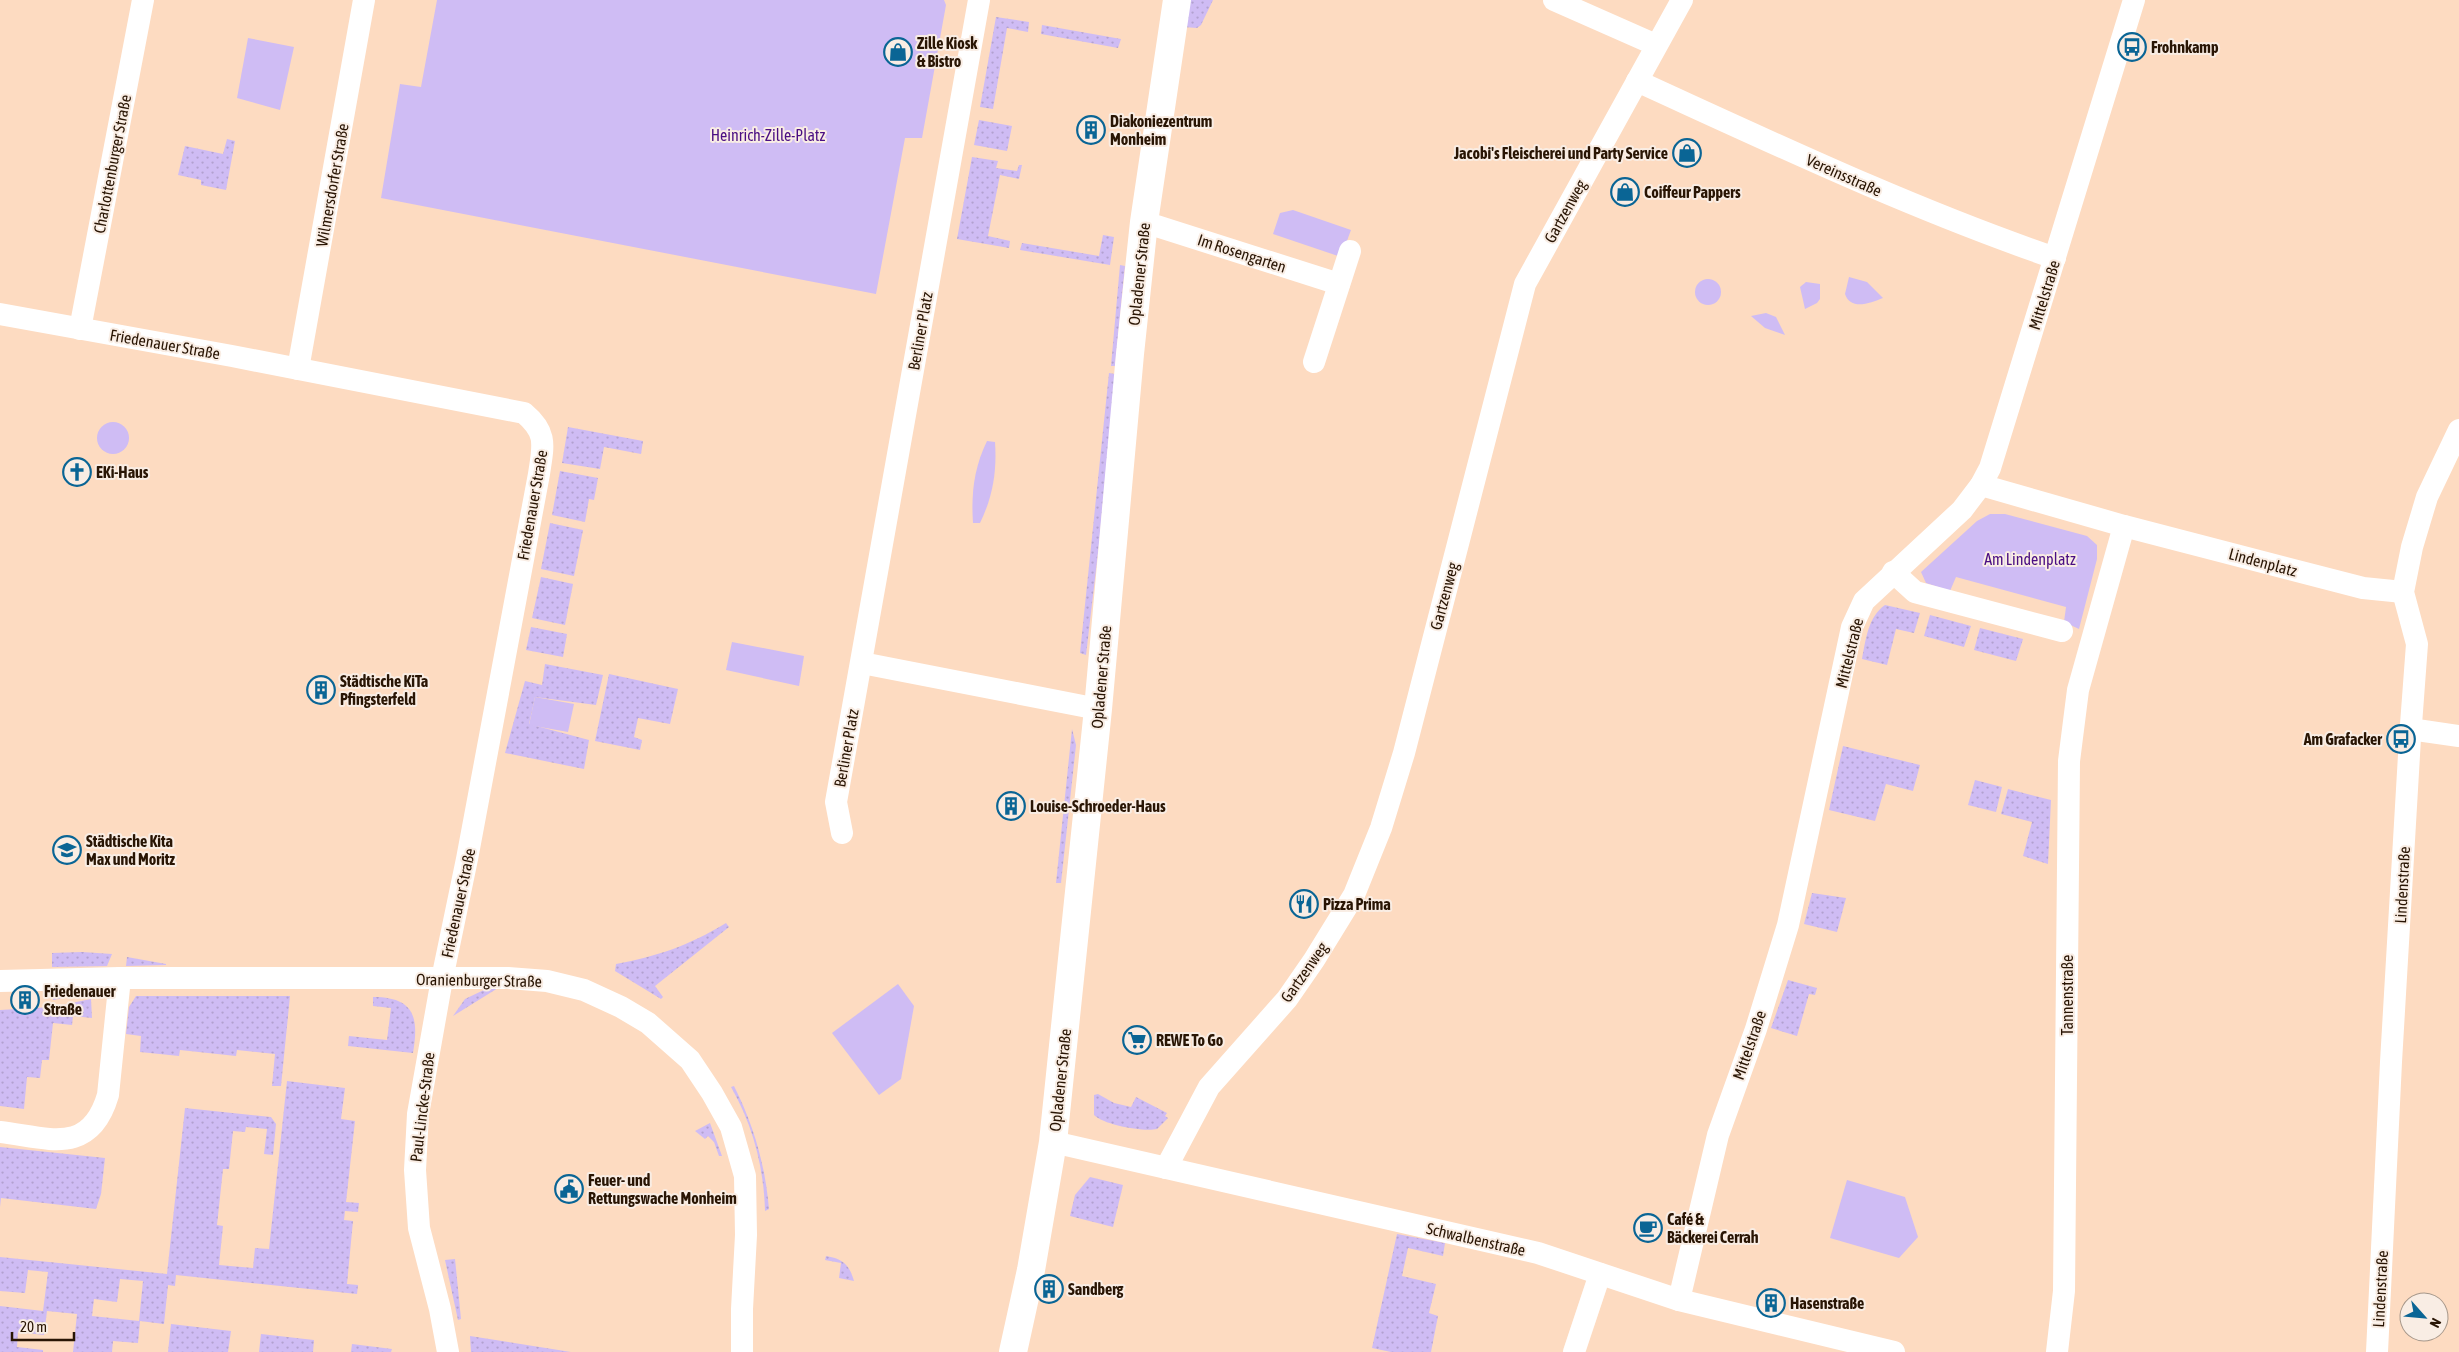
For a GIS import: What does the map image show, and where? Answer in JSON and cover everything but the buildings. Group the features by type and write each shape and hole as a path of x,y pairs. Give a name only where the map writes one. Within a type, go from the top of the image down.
{"street":[{"name":"Charlottenburger Straße","path":"80,329 143,0"},
{"name":"Wilmersdorfer Straße","path":"298,369 364,0"},
{"name":"Berliner Platz","path":"842,833 836,802 979,0"},
{"name":"Opladener Straße","path":"1013,1352 1031,1270 1053,1142 1098,709 1130,354 1144,222 1177,0"},
{"path":"1554,0 1656,46"},
{"name":"Gartzenweg","path":"1166,1168 1208,1087 1287,999 1314,960 1354,895 1381,828 1404,753 1525,284 1682,0"},
{"name":"Mittelstraße","path":"1679,1300 1718,1135 1756,1029 1788,925 1852,627 1864,601 1893,572 1962,510 1981,485 1996,452 2134,0"},
{"name":"Vereinsstraße","path":"1636,81 1873,188 1969,227 2055,258"},
{"name":"Im Rosengarten","path":"1144,222 1339,284"},
{"path":"1314,362 1350,251"},
{"name":"Friedenauer Straße","path":"0,314 524,413 537,424 544,443 467,859 442,979"},
{"name":"Lindenstraße","path":"2377,1352 2391,1062 2410,729 2417,644 2403,592 2412,547 2427,497 2459,430"},
{"name":"Lindenplatz","path":"1981,485 2124,526 2364,588 2403,592"},
{"name":"Tannenstraße","path":"2057,1352 2064,1291 2069,761 2078,690 2124,526"},
{"path":"1893,572 1915,592 2062,631"},
{"path":"862,663 1098,709"},
{"path":"2410,729 2459,736"},
{"path":"0,1132 63,1139 76,1138 93,1126 103,1112 108,1095 120,978"},
{"name":"Oranienburger Straße","path":"0,981 120,978 508,978 547,981 584,990 620,1006 648,1023 690,1060 731,1127 745,1176 746,1236 742,1308 742,1352"},
{"name":"Paul-Lincke-Straße","path":"442,979 418,1114 415,1170 419,1228 440,1309 448,1352"},
{"name":"Schwalbenstraße","path":"1053,1142 1538,1253 1679,1300 1743,1314 1856,1348 1894,1352"},
{"path":"1574,1352 1600,1274"}],"green space":[{"name":"Heinrich-Zille-Platz","path":"437,0 944,0 946,5 922,138 905,138 876,294 381,198 400,84 421,87"},
{"path":"1189,0 1213,0 1201,25 1197,28 1183,27"},
{"path":"996,17 1029,22 1028,32 1007,28 993,109 980,107"},
{"path":"1042,25 1121,39 1118,48 1041,34"},
{"path":"248,38 294,47 280,110 237,98"},
{"path":"979,120 1012,126 1007,151 974,145"},
{"path":"227,139 235,141 226,190 201,185 201,180 178,175 185,146 223,154"},
{"path":"972,157 998,161 996,168 1017,171 1019,165 1022,165 1019,179 1000,175 988,236 1010,241 1009,248 957,239"},
{"path":"1293,210 1351,230 1341,257 1273,234 1280,213"},
{"path":"1103,235 1114,237 1110,265 1020,250 1022,243 1099,256"},
{"path":"1120,265 1125,266 1115,366 1111,366"},
{"path":"1849,277 1867,282 1883,298 1861,304 1852,302 1845,294"},
{"path":"1708,279 1717,283 1721,292 1717,301 1708,305 1699,301 1695,292 1699,283"},
{"path":"1806,282 1820,284 1820,299 1817,303 1805,309 1800,287"},
{"path":"1766,313 1776,317 1785,335 1765,328 1751,316"},
{"path":"1109,373 1115,374 1099,544 1086,655 1080,653"},
{"path":"113,422 125,426 129,438 125,450 113,454 101,450 97,438 101,426"},
{"path":"568,427 643,441 641,454 604,447 600,469 562,463"},
{"path":"987,441 995,442 993,483 980,523 973,523 974,481"},
{"path":"560,471 598,478 594,500 589,499 585,522 552,515"},
{"name":"Am Lindenplatz","path":"1990,514 2005,514 2087,536 2097,545 2097,559 2079,629 2064,622 2066,607 1956,577 1950,591 1926,583 1921,572 1977,521"},
{"path":"550,523 583,530 574,576 541,569"},
{"path":"541,577 573,584 565,625 532,618"},
{"path":"1885,605 1920,613 1914,633 1896,629 1887,665 1862,659 1871,622"},
{"path":"1930,615 1971,626 1964,647 1924,636"},
{"path":"531,627 567,634 563,657 526,650"},
{"path":"1980,628 2023,639 2016,661 1974,650"},
{"path":"732,642 804,656 799,686 726,670"},
{"path":"545,664 603,675 596,705 535,697 529,724 589,740 584,769 505,753 525,681 542,685"},
{"path":"609,674 678,689 670,724 638,718 634,737 642,740 640,750 595,741"},
{"path":"535,697 574,704 568,732 529,725"},
{"path":"1072,729 1076,745 1061,883 1056,883"},
{"path":"1843,746 1920,765 1913,791 1886,784 1875,821 1829,810"},
{"path":"1975,780 2002,787 1996,812 1968,805"},
{"path":"2008,789 2051,800 2048,864 2023,856 2032,822 2001,814"},
{"path":"1812,893 1846,898 1837,932 1804,924"},
{"path":"726,923 729,927 655,986 663,997 661,999 615,971 616,964 672,949 699,938"},
{"path":"52,953 112,954 107,966 52,967"},
{"path":"127,957 166,964 166,965 126,966"},
{"path":"1788,980 1817,988 1815,995 1809,994 1797,1036 1771,1028"},
{"path":"898,984 914,1006 901,1079 879,1095 832,1033"},
{"path":"488,988 498,988 453,1016 465,999"},
{"path":"86,990 86,994 53,1000 53,991"},
{"path":"136,996 290,996 281,1086 272,1086 275,1054 237,1050 236,1056 180,1050 179,1056 140,1052 141,1036 126,1034 129,1007"},
{"path":"373,997 398,1001 406,1005 411,1012 415,1029 413,1053 348,1046 349,1036 387,1040 391,1008 373,1006"},
{"path":"91,999 92,1018 73,1016 72,1025 53,1023 49,1060 42,1060 40,1078 27,1077 24,1109 0,1106 0,1010 52,1007"},
{"path":"287,1081 345,1088 341,1119 355,1121 346,1202 359,1203 358,1212 345,1211 344,1220 353,1221 347,1284 358,1285 357,1294 176,1275 175,1286 168,1285 164,1324 140,1321 138,1343 113,1341 112,1352 73,1352 77,1314 47,1311 44,1335 18,1332 17,1347 43,1350 43,1352 0,1352 0,1306 43,1311 48,1272 28,1270 25,1293 0,1291 0,1257 167,1274 185,1108 271,1117 276,1124 273,1155 264,1154 267,1129 246,1127 245,1132 233,1131 229,1169 223,1169 217,1225 223,1226 219,1265 253,1268 255,1248 269,1249","holes":["120,1279 143,1281 139,1321 92,1316 94,1299 117,1302"]},
{"path":"734,1086 758,1146 765,1176 769,1209 765,1211 760,1163 745,1116 731,1087"},
{"path":"1098,1094 1114,1103 1131,1107 1136,1097 1167,1113 1165,1116 1168,1118 1157,1129 1151,1130 1124,1127 1106,1122 1094,1115 1094,1095"},
{"path":"710,1123 722,1156 719,1156 714,1142 708,1136 705,1139 695,1131"},
{"path":"0,1147 105,1158 101,1194 96,1209 1,1198 0,1207"},
{"path":"1090,1177 1123,1185 1113,1227 1070,1216 1075,1195"},
{"path":"1847,1180 1905,1197 1918,1237 1899,1258 1830,1238"},
{"path":"1397,1234 1445,1243 1443,1256 1408,1248 1402,1276 1436,1284 1429,1313 1438,1316 1431,1352 1391,1352 1372,1348"},
{"path":"826,1256 844,1263 850,1270 854,1281 839,1278 841,1263 825,1260"},
{"path":"455,1259 461,1319 458,1320 445,1260"},
{"path":"171,1324 231,1331 228,1352 168,1352"},
{"path":"261,1334 314,1340 313,1352 259,1352"},
{"path":"470,1336 571,1352 471,1352"},
{"path":"352,1344 392,1349 391,1352 351,1352"}],"place":[{"name":"Frohnkamp","path":"2132,47"},
{"name":"Zille Kiosk & Bistro","path":"898,52"},
{"name":"Diakoniezentrum Monheim","path":"1091,130"},
{"name":"Jacobi's Fleischerei und Party Service","path":"1687,153"},
{"name":"Coiffeur Pappers","path":"1625,192"},
{"name":"EKi-Haus","path":"77,472"},
{"name":"Städtische KiTa Pfingsterfeld","path":"321,690"},
{"name":"Am Grafacker","path":"2401,739"},
{"name":"Louise-Schroeder-Haus","path":"1011,806"},
{"name":"Städtische Kita Max und Moritz","path":"67,850"},
{"name":"Pizza Prima","path":"1304,904"},
{"name":"Friedenauer Straße","path":"25,1000"},
{"name":"REWE To Go","path":"1137,1040"},
{"name":"Feuer- und Rettungswache Monheim","path":"569,1189"},
{"name":"Café & Bäckerei Cerrah","path":"1648,1228"},
{"name":"Sandberg","path":"1049,1289"},
{"name":"Hasenstraße","path":"1771,1303"}]}
